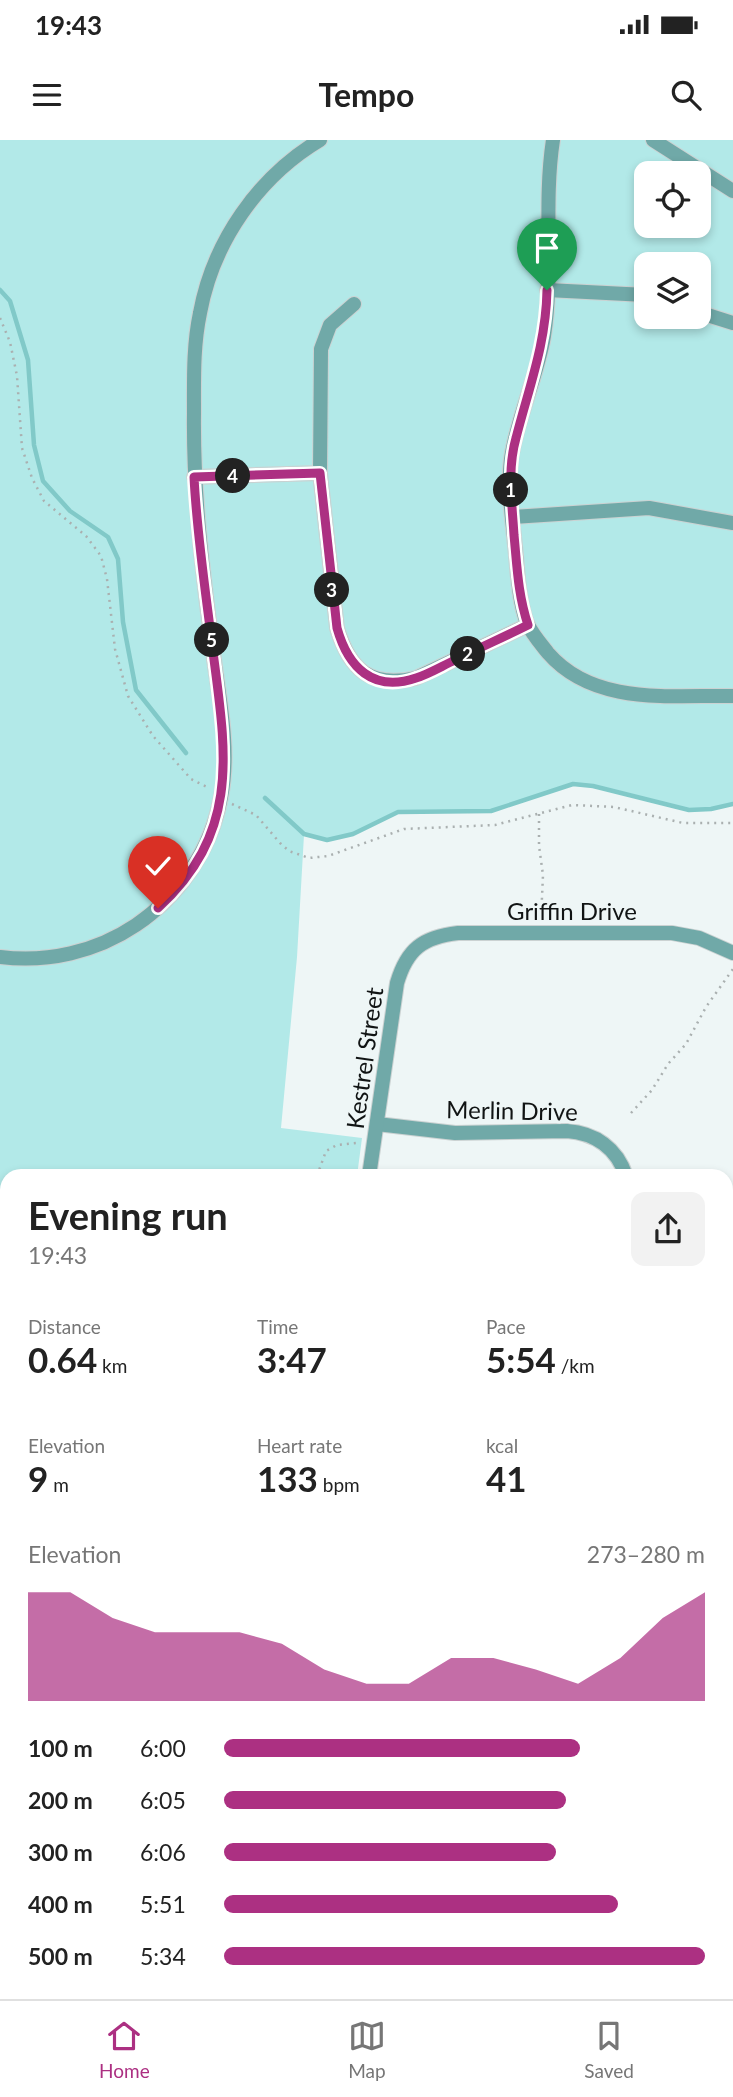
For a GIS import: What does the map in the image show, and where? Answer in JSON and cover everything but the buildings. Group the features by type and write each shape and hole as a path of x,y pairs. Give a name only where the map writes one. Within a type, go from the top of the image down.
{"street":[{"path":"0,957 64,955 97,946 128,930 172,895 195,864 211,832 222,796 224,744 197,529 194,477 196,336 214,266 234,226 260,191 294,159 320,140"},
{"path":"553,140 547,197 547,313 538,363 511,461 519,587 528,625 556,662 574,676 595,686 618,693 638,695 733,696"},
{"path":"653,140 733,191"},
{"path":"547,290 634,294"},
{"path":"354,304 330,325 321,349 320,473 337,628 346,652 361,672 374,679 387,682 416,678 528,625"},
{"path":"711,316 733,323"},
{"path":"194,477 320,473"},
{"path":"513,517 649,508 733,523"},
{"name":"Griffin Drive","path":"412,950 429,940 458,933 658,933 699,938 733,953"},
{"name":"Kestrel Street","path":"370,1169 397,983 412,950"},
{"name":"Merlin Drive","path":"377,1124 443,1132 585,1133 609,1147 623,1169"}],"path":[{"path":"0,318 10,342 17,376 22,448 44,502 86,536 101,556 107,579 115,649 128,696 153,737 191,779 210,788"},
{"path":"232,804 256,815 289,851 309,858 328,856 404,829 495,825 572,805 600,805 683,823 733,823"},
{"path":"539,813 539,846 543,875 541,922"},
{"path":"631,1113 652,1090 667,1064 686,1044 706,1007 733,969"},
{"path":"320,1169 326,1151 337,1145 356,1143"}],"shaded area":[{"path":"0,140 733,140 733,804 689,810 593,786 573,784 491,811 398,812 353,834 327,840 304,835 297,957 281,1128 362,1138 358,1169 0,1169"}],"waterway":[{"path":"0,290 10,301 28,360 34,445 43,481 70,511 108,537 118,559 123,622 136,690 186,753"},
{"path":"265,798 304,834 327,840 353,834 398,812 491,811 573,784 593,786 689,810 733,804"}],"route":[{"path":"158,908 184,881 203,849 218,813 224,781 222,723 197,529 194,477 320,473 337,628 350,659 361,672 374,679 387,682 416,678 528,625 519,587 510,482 511,461 544,337 547,290"}]}
